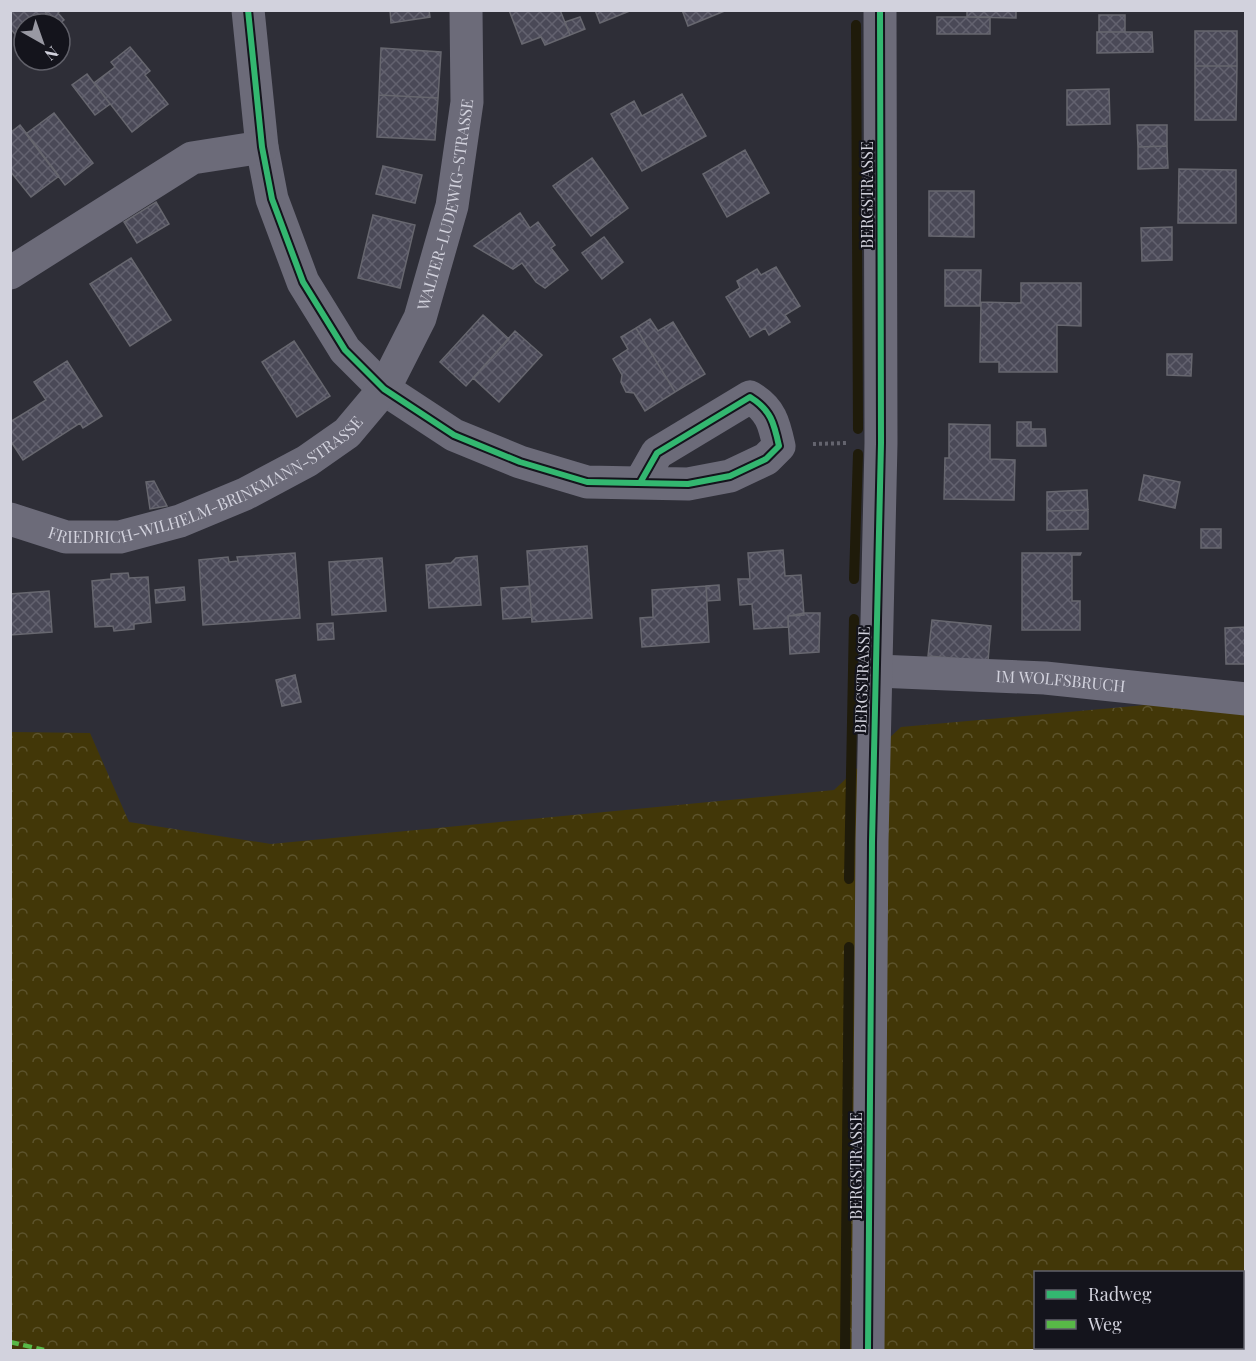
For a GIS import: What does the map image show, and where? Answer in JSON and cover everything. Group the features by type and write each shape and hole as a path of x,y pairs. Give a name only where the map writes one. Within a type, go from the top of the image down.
{"street":[{"path":"248,10 262,147 272,199 303,282 345,350 384,389 454,435 520,462 587,482 640,483"},
{"name":"WALTER-LUDEWIG-STRASSE","path":"384,389 420,318 452,206 467,102 466,10"},
{"name":"BERGSTRASSE","path":"868,1350 872,842 881,443 880,10"},
{"path":"10,273 192,158 262,147"},
{"name":"FRIEDRICH-WILHELM-BRINKMANN-STRASSE","path":"10,519 66,537 120,537 180,521 245,494 307,461 347,433 384,389"},
{"name":"IM WOLFSBRUCH","path":"877,671 1045,678 1245,699"}],"green space":[{"path":"1245,696 1245,1350 11,1350 11,732 90,733 129,822 271,844 834,790 901,727"}],"building":[{"path":"10,10 44,10 45,12 12,12 12,30"},
{"path":"44,10 61,10 59,12"},
{"path":"390,10 429,10 430,17 391,23"},
{"path":"509,10 560,10 570,35 545,45 541,37 522,44"},
{"path":"595,10 632,10 600,23"},
{"path":"682,10 727,10 688,26"},
{"path":"967,10 1016,10 1016,18 967,17"},
{"path":"1099,15 1125,15 1125,32 1099,32"},
{"path":"580,17 585,29 570,35 565,22"},
{"path":"937,17 990,17 990,34 937,34"},
{"path":"1195,31 1237,31 1237,66 1195,66"},
{"path":"1097,32 1152,32 1153,52 1097,53"},
{"path":"130,47 150,71 145,75 168,104 132,132 94,83 115,67 111,62"},
{"path":"381,48 441,52 438,98 379,95"},
{"path":"1195,66 1237,66 1236,120 1195,120"},
{"path":"87,74 110,104 95,115 72,85"},
{"path":"1109,89 1110,124 1067,125 1067,90"},
{"path":"682,94 706,136 642,171 611,114 634,101 642,116"},
{"path":"379,95 438,98 435,140 377,137"},
{"path":"54,113 93,163 65,185 26,134"},
{"path":"20,125 59,176 31,197 10,171 10,133"},
{"path":"1137,125 1167,125 1167,146 1138,147"},
{"path":"1167,146 1168,168 1138,169 1138,147"},
{"path":"745,150 769,193 727,217 703,174"},
{"path":"592,158 628,208 591,236 553,186"},
{"path":"383,166 422,175 415,203 376,194"},
{"path":"1179,169 1236,170 1236,223 1178,223"},
{"path":"929,191 974,191 974,237 929,236"},
{"path":"156,202 169,224 137,243 124,222"},
{"path":"520,213 530,228 538,222 555,245 551,248 568,270 545,288 536,282 522,263 513,269 474,246"},
{"path":"373,215 415,225 400,288 358,278"},
{"path":"1172,227 1172,260 1142,261 1141,228"},
{"path":"604,237 623,262 602,279 582,253"},
{"path":"131,258 171,320 130,346 90,284"},
{"path":"776,267 800,306 785,315 790,322 769,335 765,328 750,337 726,297 740,288 737,281 757,269 761,275"},
{"path":"945,270 981,270 980,306 945,306"},
{"path":"1021,283 1081,283 1081,326 1057,325 1057,372 999,372 999,362 980,362 981,302 1021,303"},
{"path":"483,315 509,339 466,386 440,362"},
{"path":"650,319 658,331 673,322 705,374 675,392 636,328"},
{"path":"636,328 675,392 645,411 634,393 626,392 621,382 622,375 613,359 628,349 621,337"},
{"path":"515,331 542,355 499,402 473,378"},
{"path":"294,341 330,396 297,417 262,362"},
{"path":"1167,354 1192,354 1191,376 1167,375"},
{"path":"67,361 102,416 83,428 80,423 23,460 10,440 10,422 46,400 34,382"},
{"path":"1017,422 1031,422 1031,429 1045,429 1046,446 1017,446"},
{"path":"949,424 990,425 990,459 1015,460 1014,500 944,499 945,458 949,458"},
{"path":"1144,475 1180,482 1175,508 1139,500"},
{"path":"154,481 167,506 150,509 146,482"},
{"path":"1087,490 1088,510 1047,511 1047,492"},
{"path":"1088,510 1088,529 1047,530 1047,511"},
{"path":"1201,529 1221,529 1221,548 1201,548"},
{"path":"587,546 592,618 532,622 527,551"},
{"path":"783,550 785,576 801,575 804,615 788,616 788,627 754,629 752,604 740,605 738,579 750,579 748,553"},
{"path":"295,553 300,618 203,625 199,560 228,557 229,562 238,561 237,557"},
{"path":"1022,553 1081,553 1072,555 1072,601 1080,601 1080,630 1022,630"},
{"path":"477,556 481,605 429,608 426,565 451,563 456,558"},
{"path":"382,558 386,611 332,615 329,562"},
{"path":"128,573 129,578 148,577 151,622 134,624 134,629 114,631 113,626 95,627 92,581 111,579 111,574"},
{"path":"719,585 720,600 707,601 706,586"},
{"path":"529,586 532,617 503,619 501,588"},
{"path":"706,586 709,642 642,647 640,618 653,617 652,590"},
{"path":"184,587 185,600 156,603 155,590"},
{"path":"49,591 52,632 10,635 10,594"},
{"path":"820,613 819,652 790,654 788,616"},
{"path":"932,620 991,626 988,661 928,656"},
{"path":"333,623 334,639 318,640 317,624"},
{"path":"1246,627 1246,664 1226,664 1225,628"},
{"path":"295,675 301,702 282,706 276,680"}],"waterway":[{"path":"856,25 858,429"},
{"path":"854,579 858,454"},
{"path":"849,879 854,619"},
{"path":"845,1350 849,947"}],"marked path":[{"path":"10,1342 44,1350"}],"cycle path":[{"path":"248,10 262,147 272,199 303,282 345,350 384,389 454,435 520,462 587,482 688,484 730,476 766,459 779,446 771,418 763,407 750,397 657,453 640,483"},
{"path":"868,1350 872,842 881,443 880,10"}]}
